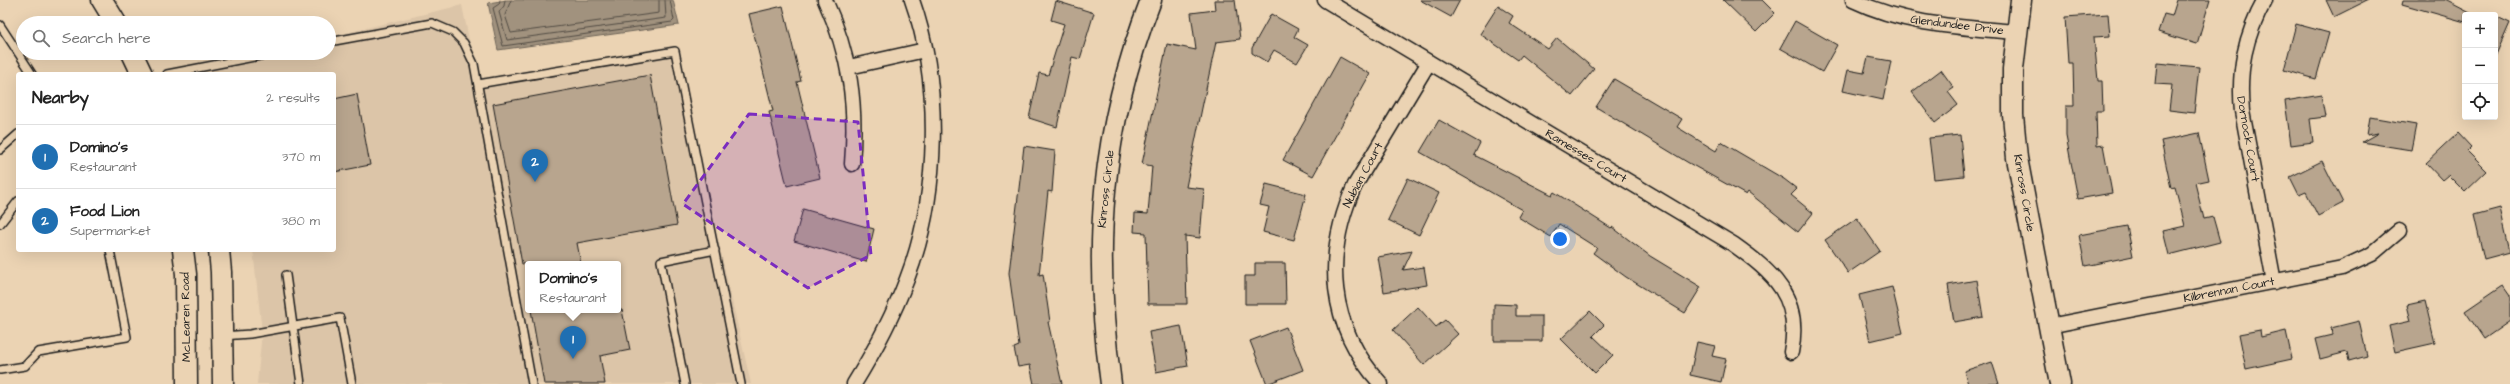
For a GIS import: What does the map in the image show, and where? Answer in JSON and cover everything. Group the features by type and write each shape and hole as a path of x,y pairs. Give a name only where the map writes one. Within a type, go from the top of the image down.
{"street":[{"path":"102,0 112,16"},
{"path":"825,0 843,45 849,67 854,112 852,164"},
{"path":"854,384 892,316 908,278 922,231 930,186 933,143 932,99 925,50 912,0"},
{"name":"Kinross Circle","path":"1111,384 1102,308 1102,204 1120,90 1134,44 1151,0"},
{"name":"Ramesses Court","path":"1325,0 1733,244 1754,259 1777,282 1787,296 1793,313 1795,333 1791,352"},
{"name":"Glendundee Drive","path":"1853,0 1876,11 1914,22 2016,32"},
{"name":"Kinross Circle","path":"2020,0 2012,69 2013,115 2017,158 2060,384"},
{"name":"Dornock Court","path":"2265,0 2246,40 2241,64 2240,87 2242,111 2274,282"},
{"path":"849,67 925,50"},
{"path":"135,60 141,72"},
{"name":"Nubian Court","path":"1382,384 1360,358 1342,318 1336,296 1335,251 1343,214 1355,185 1429,62"},
{"name":"Kilbrennan Court","path":"2049,326 2342,268 2372,254 2399,231"},
{"name":"McLearen Road","path":"183,252 186,274 187,384"},
{"path":"219,252 223,384"}],"lane":[{"path":"336,41 432,23 453,32 464,43 474,64 478,84 532,384"},
{"path":"0,25 16,50"},
{"path":"478,84 675,51 741,384"},
{"path":"23,60 31,72"},
{"path":"177,72 239,60"},
{"path":"0,150 16,136"},
{"path":"0,224 16,204"},
{"path":"685,384 661,261 714,250"},
{"path":"0,370 25,366 38,352 127,337 110,252"},
{"path":"286,275 292,326 302,384"},
{"path":"222,336 340,318 352,384"}],"highlighted area":[{"path":"749,114 858,122 871,255 808,288 683,204"}],"shaded area":[{"path":"462,5 478,84 675,51 751,384 257,384 262,332 253,252 336,252 336,72 202,72 201,68 234,60 336,60 336,35"}],"water":[{"path":"507,0 673,0 679,25 498,50 488,3"}],"building":[{"path":"1214,0 1235,0 1240,39 1216,42 1186,187 1204,189 1200,238 1185,236 1187,304 1148,304 1146,233 1134,232 1135,213 1148,214 1152,166 1142,164 1167,44 1196,50 1191,13 1215,10"},
{"path":"1420,0 1460,0 1451,17"},
{"path":"1723,0 1762,0 1775,13 1756,32"},
{"path":"2177,0 2210,0 2197,44 2158,32 2164,14 2172,16"},
{"path":"2326,0 2368,0 2334,17"},
{"path":"2403,0 2445,0 2468,12 2462,12 2462,21 2402,4"},
{"path":"1056,1 1094,13 1080,59 1072,57 1057,127 1029,118 1039,73 1048,75 1064,24 1051,20"},
{"path":"783,6 801,81 797,82 820,178 787,186 769,112 773,111 749,14"},
{"path":"1498,6 1513,16 1509,23 1548,49 1557,38 1594,69 1572,96 1522,55 1518,60 1480,34"},
{"path":"1271,14 1298,29 1294,37 1308,45 1297,63 1274,50 1267,62 1252,53 1252,48"},
{"path":"2108,14 2110,36 2094,37 2098,81 2102,81 2103,111 2096,111 2097,146 2103,145 2112,193 2078,199 2066,136 2066,106 2074,106 2073,63 2068,63 2065,17"},
{"path":"2498,17 2510,23 2498,50"},
{"path":"1795,21 1837,45 1822,72 1780,48"},
{"path":"2296,24 2329,33 2316,79 2284,70"},
{"path":"1340,57 1370,74 1313,176 1283,160"},
{"path":"1868,57 1891,61 1883,100 1843,91 1848,70 1864,73"},
{"path":"2157,63 2199,67 2194,113 2169,110 2172,85 2155,84"},
{"path":"1941,70 1954,88 1948,92 1958,105 1935,123 1912,92"},
{"path":"650,75 677,225 577,243 580,261 525,261 525,264 522,264 493,104"},
{"path":"1614,79 1682,119 1677,127 1716,151 1721,142 1784,179 1797,189 1791,195 1813,213 1798,232 1748,192 1746,195 1687,162 1596,107"},
{"path":"357,94 370,165 336,172 336,99"},
{"path":"2321,95 2325,117 2310,119 2313,142 2291,145 2285,101"},
{"path":"2370,117 2416,125 2411,150 2362,142 2378,133 2367,135"},
{"path":"1439,120 1480,143 1474,155 1552,195 1554,192 1611,228 1612,227 1650,256 1701,287 1685,313 1626,277 1593,253 1597,248 1559,224 1551,237 1518,217 1522,210 1420,152"},
{"path":"2199,133 2209,180 2195,183 2204,219 2213,217 2220,242 2169,255 2163,231 2185,226 2175,187 2171,188 2161,141"},
{"path":"2458,133 2471,147 2467,151 2487,171 2465,192 2448,175 2442,180 2426,163"},
{"path":"1960,135 1964,176 1934,179 1929,138"},
{"path":"1024,146 1055,151 1052,192 1048,191 1039,275 1043,274 1050,322 1048,322 1062,384 1034,384 1030,365 1018,367 1014,348 1019,346 1009,273"},
{"path":"2322,161 2343,203 2318,216 2306,192 2299,195 2290,177"},
{"path":"1408,178 1439,193 1419,235 1388,220"},
{"path":"1266,184 1306,194 1294,240 1263,232 1269,207 1260,205"},
{"path":"2500,208 2510,252 2484,259 2474,215"},
{"path":"803,209 874,229 866,262 794,241"},
{"path":"1857,218 1880,251 1848,273 1825,240"},
{"path":"2127,226 2133,256 2085,266 2079,235"},
{"path":"1412,251 1403,270 1424,267 1427,285 1384,292 1378,257"},
{"path":"1255,263 1285,263 1286,304 1245,304 1245,276 1255,276"},
{"path":"1977,280 1983,317 1954,322 1948,285"},
{"path":"2503,285 2510,295 2510,321 2484,339 2465,311"},
{"path":"1892,287 1903,333 1870,341 1859,295"},
{"path":"2425,301 2435,343 2395,352 2389,326 2411,321 2407,305"},
{"path":"1494,304 1516,305 1516,316 1542,316 1542,341 1494,341"},
{"path":"1418,307 1436,327 1445,320 1458,334 1424,365 1393,330"},
{"path":"622,310 630,350 600,356 605,384 544,384 532,313 621,313"},
{"path":"1590,311 1604,325 1593,336 1613,355 1595,373 1561,339"},
{"path":"2359,321 2367,356 2349,361 2347,352 2320,359 2315,339 2332,335 2331,328"},
{"path":"1181,326 1188,366 1156,372 1149,332"},
{"path":"1286,327 1303,370 1267,384 1250,341"},
{"path":"2260,330 2261,337 2286,331 2292,359 2246,369 2239,334"},
{"path":"1697,342 1715,346 1712,356 1726,359 1721,382 1690,375"},
{"path":"1992,362 1999,384 1968,384 1964,371"}],"place":[{"name":"Food Lion","path":"535,182"},
{"name":"Domino's","path":"573,359"}]}
